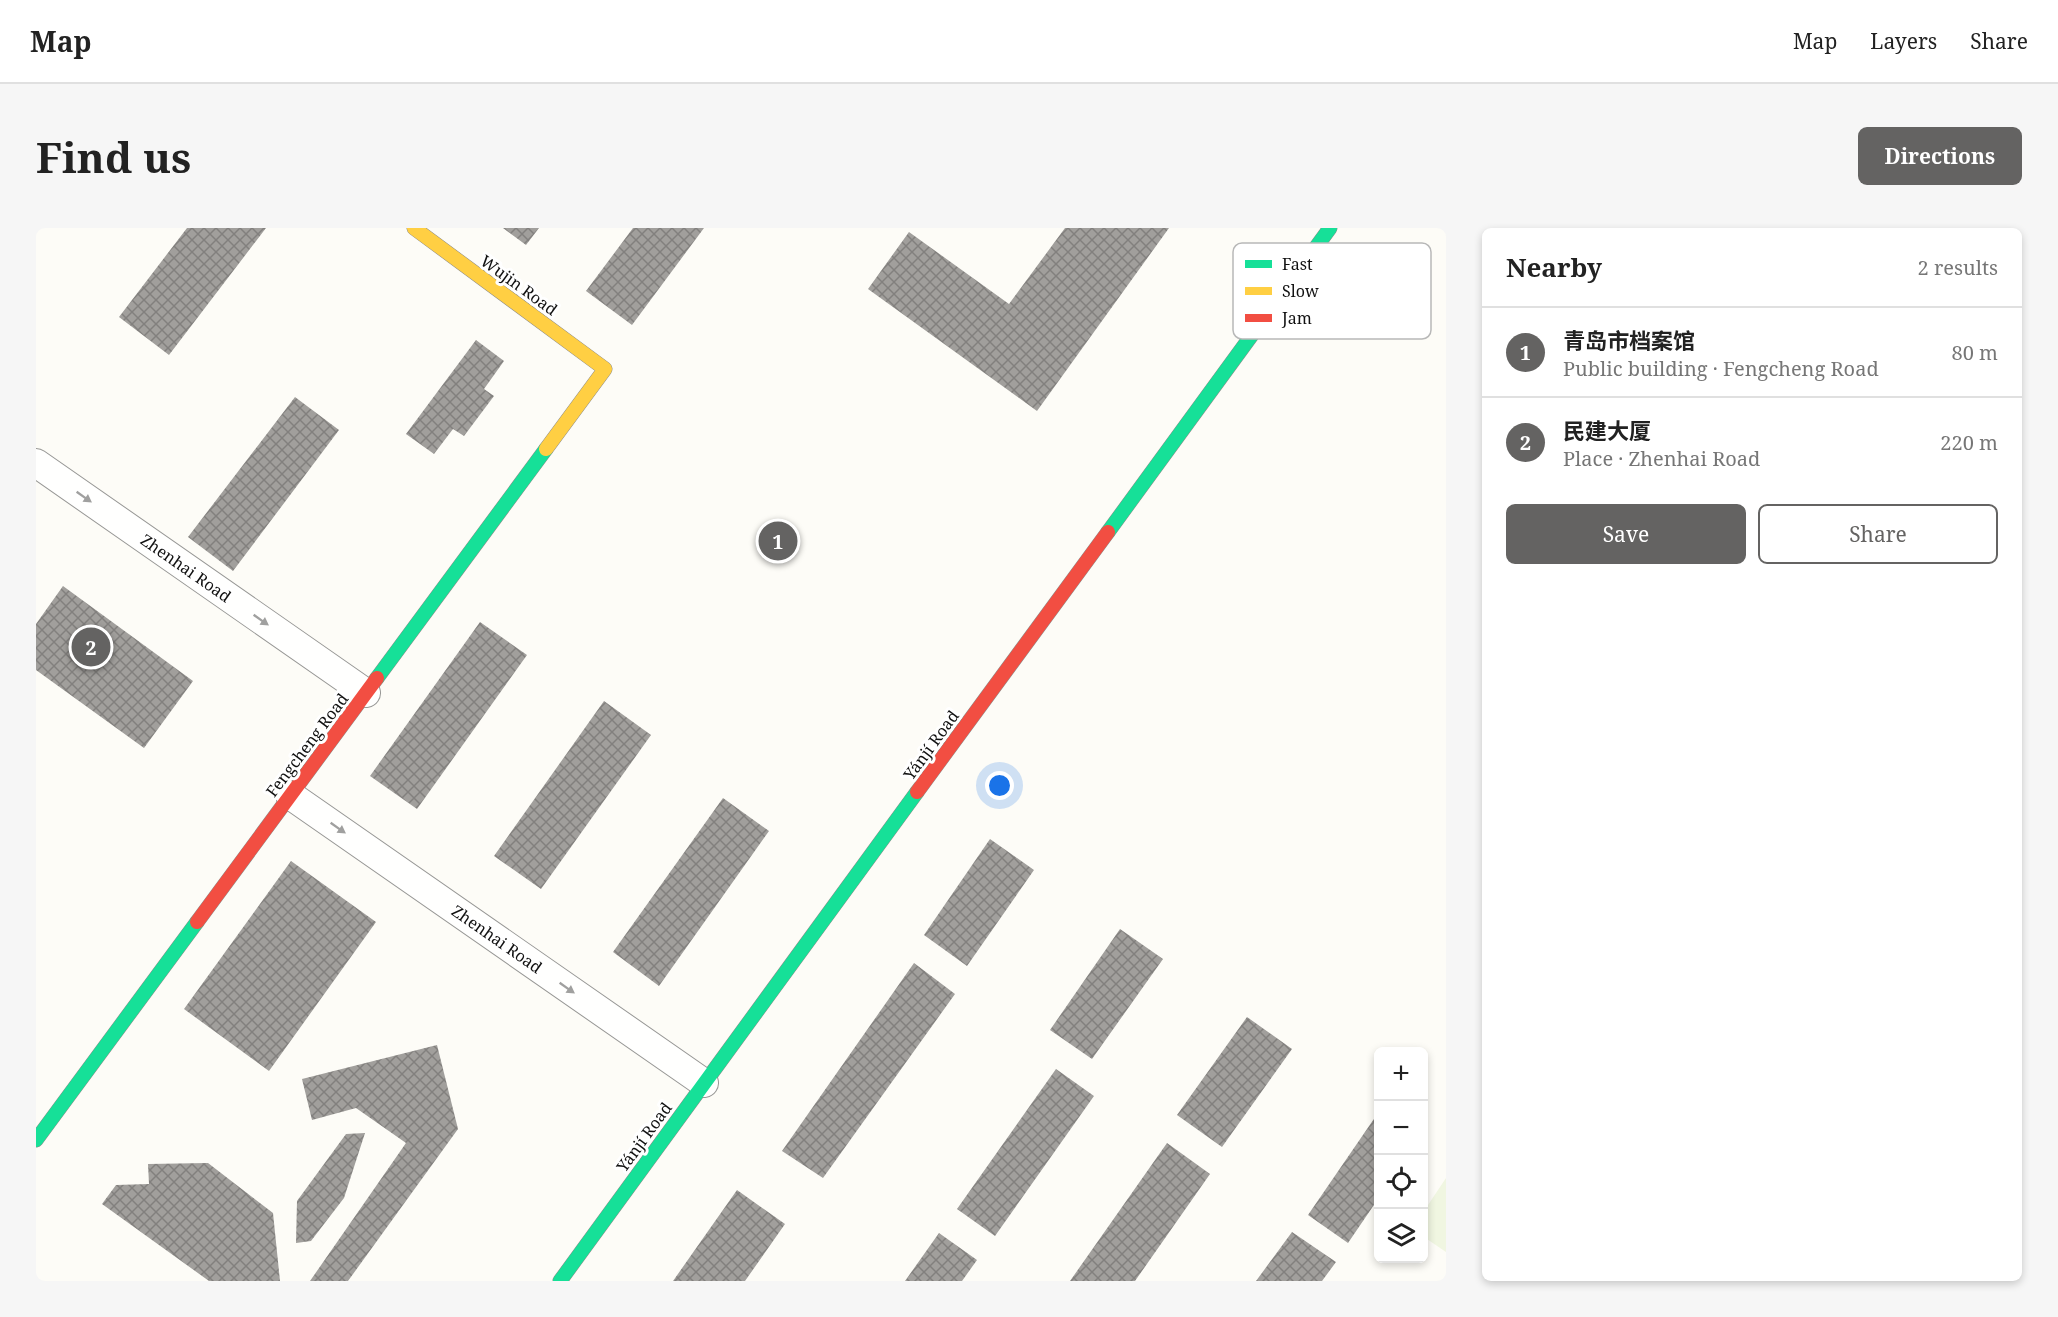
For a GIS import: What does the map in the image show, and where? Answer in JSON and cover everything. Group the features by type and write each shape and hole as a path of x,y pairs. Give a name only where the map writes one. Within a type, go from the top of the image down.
{"main road":[{"name":"Wujin Road","path":"414,228 605,369"},
{"name":"Yánjí Road","path":"1319,243 1330,228"},
{"name":"Yánjí Road","path":"560,1281 1249,339"},
{"name":"Fengcheng Road","path":"36,1140 605,369"}],"street":[{"name":"Zhenhai Road","path":"36,463 366,693"},
{"name":"Zhenhai Road","path":"290,795 704,1083"}],"green space":[{"path":"1446,1178 1446,1252 1428,1240 1428,1205"}],"building":[{"path":"187,228 266,228 169,355 119,317"},
{"path":"503,228 539,228 526,245"},
{"path":"633,228 704,228 632,325 586,291"},
{"path":"1065,228 1169,228 1037,411 868,289 909,232 1009,304"},
{"path":"476,340 504,361 484,389 494,396 464,436 453,429 434,454 406,434"},
{"path":"295,397 339,430 233,571 188,537"},
{"path":"63,586 193,681 144,748 36,670 36,624"},
{"path":"480,622 527,655 417,809 370,776"},
{"path":"604,701 651,735 541,889 494,856"},
{"path":"723,798 769,831 659,986 613,952"},
{"path":"990,839 1034,870 967,966 924,935"},
{"path":"291,861 376,922 269,1071 184,1009"},
{"path":"1120,929 1163,959 1092,1059 1050,1030"},
{"path":"914,963 955,994 823,1178 782,1151"},
{"path":"1247,1017 1292,1049 1222,1147 1177,1115"},
{"path":"437,1045 458,1129 348,1281 310,1281 406,1143 356,1108 312,1120 302,1079"},
{"path":"1056,1069 1094,1096 995,1236 957,1209"},
{"path":"1374,1119 1374,1205 1348,1243 1308,1215"},
{"path":"365,1133 344,1198 311,1241 296,1243 297,1201 346,1134"},
{"path":"1167,1143 1210,1174 1135,1281 1070,1281"},
{"path":"208,1163 273,1213 280,1281 209,1281 102,1204 116,1185 149,1184 148,1164"},
{"path":"737,1190 785,1224 745,1281 673,1281"},
{"path":"1292,1232 1336,1262 1322,1281 1256,1281"},
{"path":"939,1233 977,1260 962,1281 905,1281"}],"traffic: fast":[{"path":"1319,243 1330,228"},
{"path":"1108,532 1249,339"},
{"path":"377,678 546,449"},
{"path":"560,1281 917,792"},
{"path":"36,1140 197,922"}],"traffic: slow":[{"path":"414,228 605,369 546,449"}],"traffic: jam":[{"path":"917,792 1108,532"},
{"path":"197,922 377,678"}],"place":[{"name":"青岛市档案馆","path":"778,541"},
{"name":"民建大厦","path":"91,647"}]}
